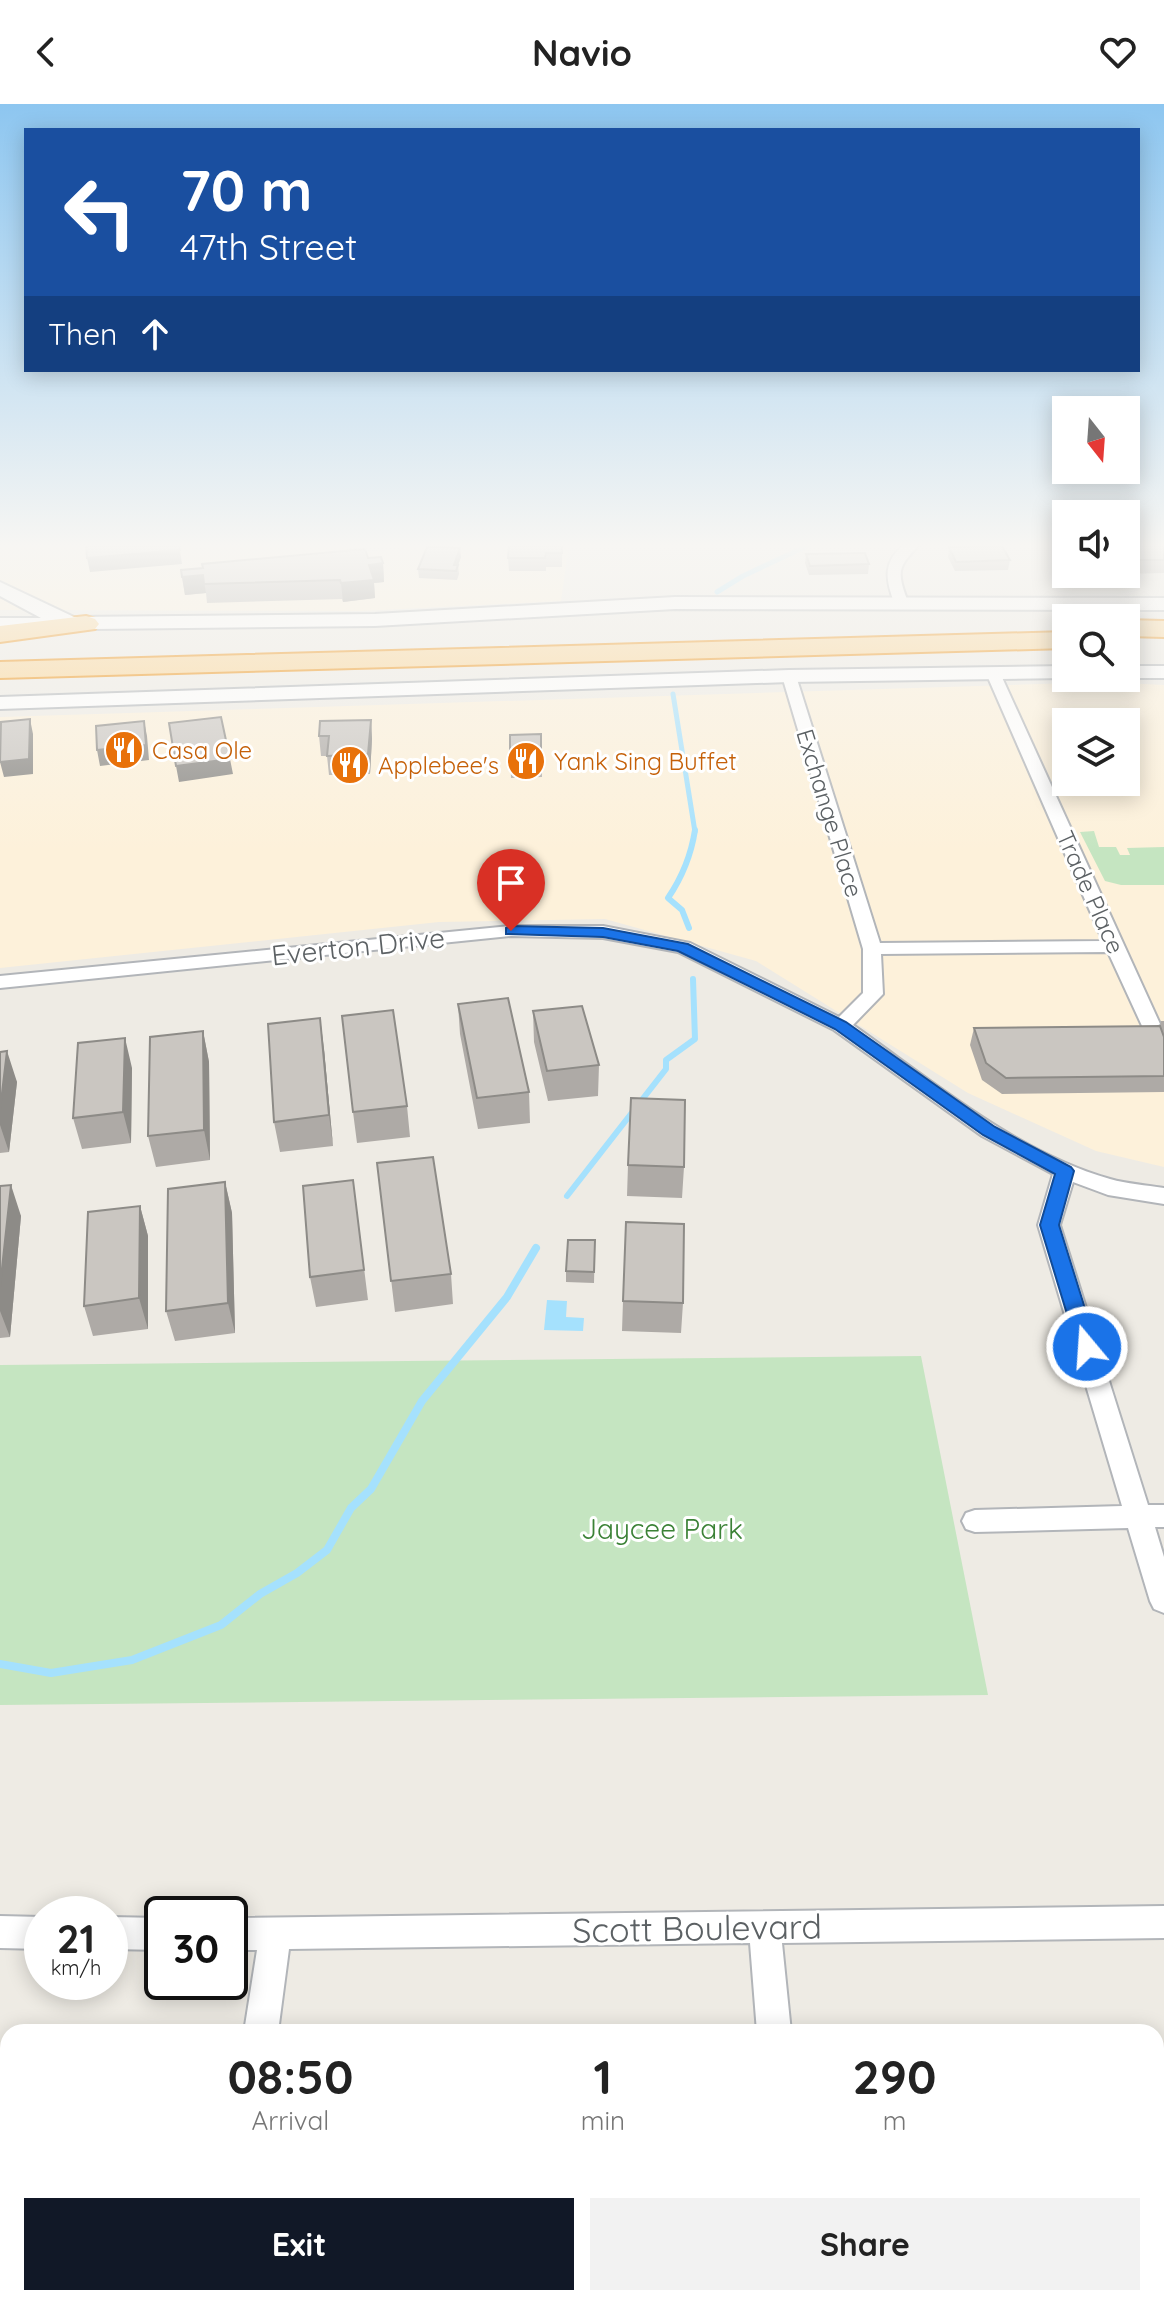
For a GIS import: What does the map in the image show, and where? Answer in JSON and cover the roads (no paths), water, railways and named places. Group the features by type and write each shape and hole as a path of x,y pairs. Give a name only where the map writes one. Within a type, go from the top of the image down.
{"highway":[{"path":"0,654 247,647"},
{"path":"0,670 765,647"}],"main road":[{"path":"0,703 789,676 1052,672"},
{"path":"1140,672 1164,672"}],"street":[{"name":"Trade Place","path":"993,673 1150,1024"},
{"name":"Exchange Place","path":"789,676 872,949 873,994 841,1026"},
{"name":"Everton Drive","path":"0,982 511,931 603,932 683,947 841,1026 989,1131 1065,1171 1108,1187 1164,1196"},
{"path":"872,949 1115,946"},
{"path":"1065,1171 1049,1225 1087,1347 1152,1516 1164,1601"},
{"path":"975,1521 1152,1516"},
{"name":"Scott Boulevard","path":"248,1934 1164,1922"},
{"path":"765,1927 773,2024"},
{"path":"0,1932 24,1933"},
{"path":"262,2024 275,1935"}],"water":[{"path":"547,1300 567,1301 566,1317 584,1318 583,1331 544,1330"}],"waterway":[{"path":"673,694 695,831"},
{"path":"689,928 682,910 668,898 686,866 695,831"},
{"path":"567,1196 666,1069 666,1060 695,1039 693,979"},
{"path":"0,1664 51,1673 132,1660 221,1625 260,1594 297,1573 327,1550 351,1508 371,1489 422,1401 507,1297 536,1248"}],"place":[{"name":"Casa Ole","path":"124,750"},
{"name":"Yank Sing Buffet","path":"526,761"},
{"name":"Applebee's","path":"350,765"}],"park label":[{"name":"Jaycee Park","path":"662,1528"}]}
